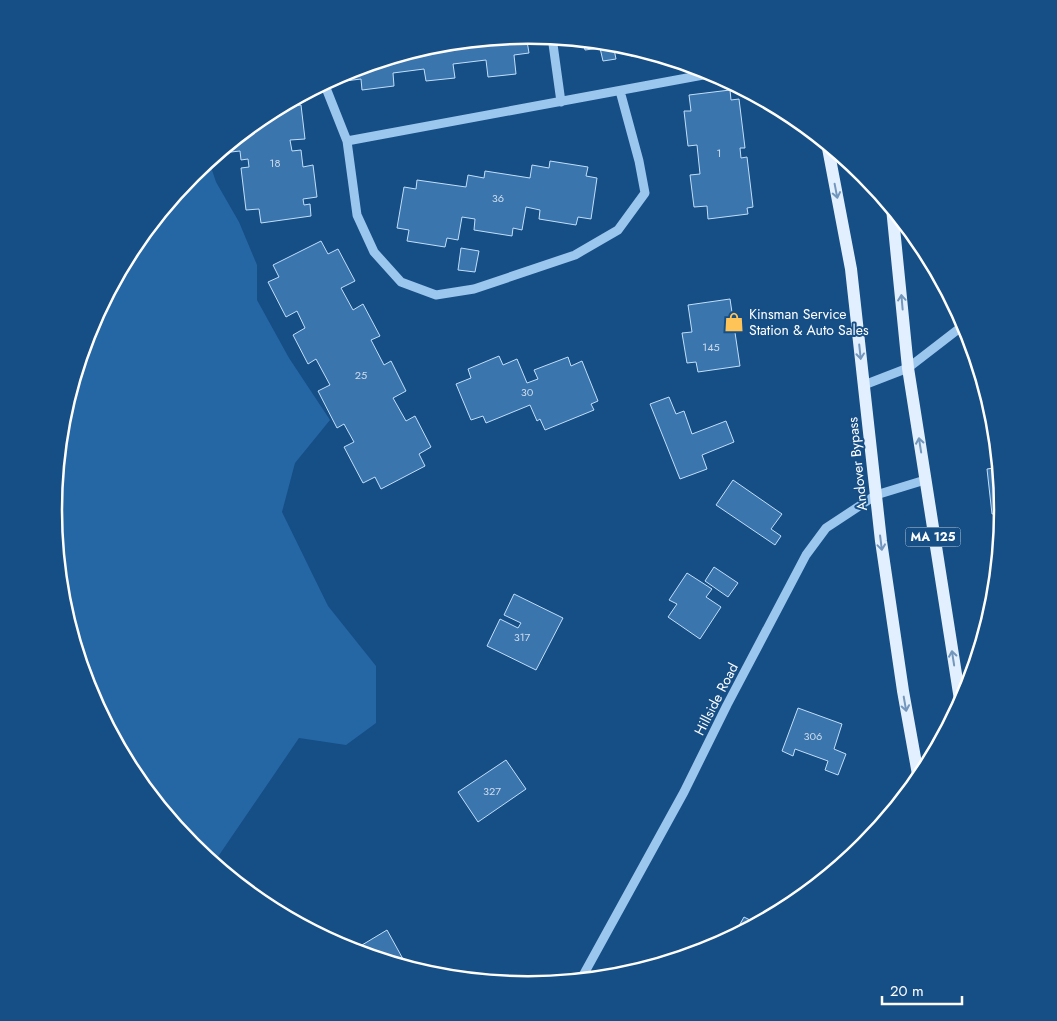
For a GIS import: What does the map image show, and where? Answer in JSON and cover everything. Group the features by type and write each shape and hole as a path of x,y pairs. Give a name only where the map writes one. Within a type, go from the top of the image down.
{"main road":[{"name":"Andover Bypass","path":"829,154 851,269 881,541 896,650 917,770"},
{"name":"MA 125","path":"893,219 908,368 959,692"}],"street":[{"path":"553,45 561,102"},
{"path":"347,141 699,76"},
{"path":"327,90 347,141 357,215 374,252 401,282 436,294 474,289 575,255 618,230 645,193 639,161 620,91"},
{"path":"864,385 908,368 959,329"},
{"name":"Hillside Road","path":"584,973 684,792 727,705 806,555 826,528 876,495 925,480"}],"shaded area":[{"path":"211,168 216,182 239,222 257,265 257,300 289,358 330,420 295,463 282,512 328,606 376,666 376,723 346,745 299,738 217,858 198,841 158,795 124,744 97,689 87,661 71,602 66,571 62,510 66,450 78,390 97,332 124,277 140,251 158,226 198,180"}],"building":[{"path":"528,44 529,53 514,55 516,74 488,77 486,60 453,64 455,78 426,81 424,69 393,73 394,86 362,90 361,79 346,81 378,69 437,53 498,45"},
{"path":"600,50 615,52 616,59 603,61"},
{"path":"730,90 731,100 739,99 745,148 740,148 741,158 747,157 753,207 747,208 748,214 708,219 707,206 694,207 690,175 700,174 697,145 688,146 684,111 691,111 689,95"},
{"path":"301,105 305,139 290,140 292,151 301,150 303,167 313,165 317,197 303,199 304,205 310,204 311,216 261,223 259,209 246,210 241,168 249,167 248,159 241,160 240,151 231,152 269,122 295,106"},
{"path":"550,161 588,167 586,176 597,178 591,219 578,217 576,225 539,219 540,210 526,207 522,230 513,228 512,236 474,230 475,219 462,217 458,240 447,238 445,247 407,241 409,230 397,228 404,187 416,189 417,180 466,187 468,175 484,178 485,171 530,178 532,165 549,168"},
{"path":"321,241 328,254 338,249 355,281 341,288 353,310 363,304 380,336 371,340 384,365 391,361 406,391 393,398 406,421 415,416 431,447 419,454 425,466 381,489 375,477 363,483 344,447 354,442 344,424 337,428 318,391 330,385 316,359 308,364 293,335 305,328 297,311 286,317 268,282 279,277 273,265"},
{"path":"461,248 479,251 475,272 458,270"},
{"path":"730,299 740,366 698,372 696,362 687,363 682,333 692,332 688,305"},
{"path":"499,356 503,365 517,359 527,383 538,379 534,370 568,357 571,366 582,361 598,401 591,404 594,410 545,430 540,419 537,421 530,405 486,423 483,416 471,420 456,384 471,378 468,369"},
{"path":"669,397 676,414 684,411 692,434 726,421 734,442 702,455 707,469 680,479 650,404"},
{"path":"993,468 995,514 992,514 987,469"},
{"path":"733,480 782,514 771,529 781,536 775,545 716,505"},
{"path":"714,567 738,583 728,597 705,581"},
{"path":"687,573 712,589 706,597 721,607 700,639 668,617 677,604 669,600"},
{"path":"514,594 563,618 536,670 487,646 500,619 518,628 521,623 504,615"},
{"path":"798,708 842,724 834,749 846,754 838,775 825,770 828,761 795,749 793,756 782,751"},
{"path":"506,760 526,789 478,822 458,792"},
{"path":"744,917 751,921 738,927"},
{"path":"387,930 403,959 378,952 361,946"}],"place":[{"name":"Kinsman Service Station & Auto Sales","path":"734,322"}]}
